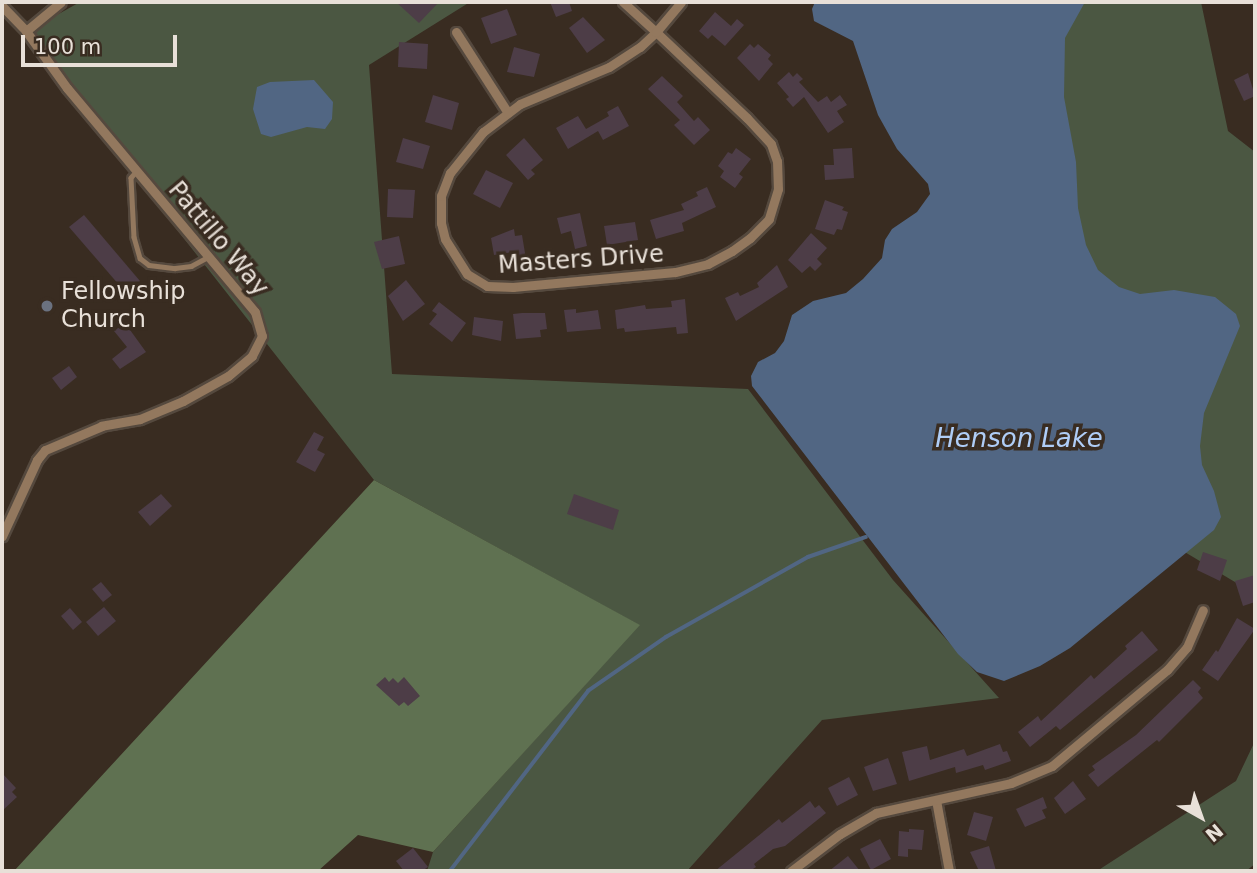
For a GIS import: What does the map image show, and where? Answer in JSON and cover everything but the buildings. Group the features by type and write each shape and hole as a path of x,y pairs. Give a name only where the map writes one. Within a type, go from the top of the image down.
{"street":[{"path":"26,31 61,2"},
{"name":"Masters Drive","path":"623,2 656,32 747,118 771,144 778,161 778,189 769,219 732,251 708,264 676,272 599,280 487,286 467,274 455,259 445,239 441,223 441,196 450,173 483,132 520,104 609,66 640,47 656,32 681,2"},
{"name":"Pattillo Way","path":"2,6 26,31 67,88 254,312 261,325 262,336 252,356 228,376 177,404 140,419 102,426 45,450 37,460 2,536"},
{"path":"456,32 508,113"},
{"path":"791,871 840,834 876,813 1011,783 1052,766 1167,670 1187,647 1203,610"},
{"path":"936,800 948,871"}],"lane":[{"path":"137,171 131,178 133,225 136,251 140,258 149,265 175,268 191,266 209,257"}],"green space":[{"path":"80,2 470,2 369,65 392,374 748,389 893,580 999,698 822,720 687,871 427,871 433,852 639,625 374,480 23,34"},
{"path":"1064,2 1201,2 1228,131 1255,152 1255,594 1183,551 1114,296 1074,276 1050,37"},
{"path":"374,480 640,625 433,852 358,835 318,871 14,871"},
{"path":"1255,741 1255,864 1246,871 1097,871 1236,781"}],"water":[{"name":"Henson Lake","path":"815,2 1085,2 1065,38 1064,97 1076,162 1078,208 1086,245 1098,270 1119,287 1140,294 1174,290 1215,297 1236,314 1240,326 1204,413 1200,446 1202,465 1214,491 1221,517 1214,530 1070,648 1040,666 1004,681 977,672 958,654 752,386 751,376 758,362 775,353 784,341 792,315 813,301 846,293 863,279 882,258 885,240 892,229 917,212 930,194 928,184 897,149 878,115 853,41 814,21 812,9"},
{"path":"314,80 333,102 332,119 325,129 307,127 271,137 261,134 253,109 257,87 270,82"}],"waterway":[{"path":"450,871 588,691 666,637 808,557 866,537"}],"place":[{"name":"Fellowship Church","path":"47,306"}]}
